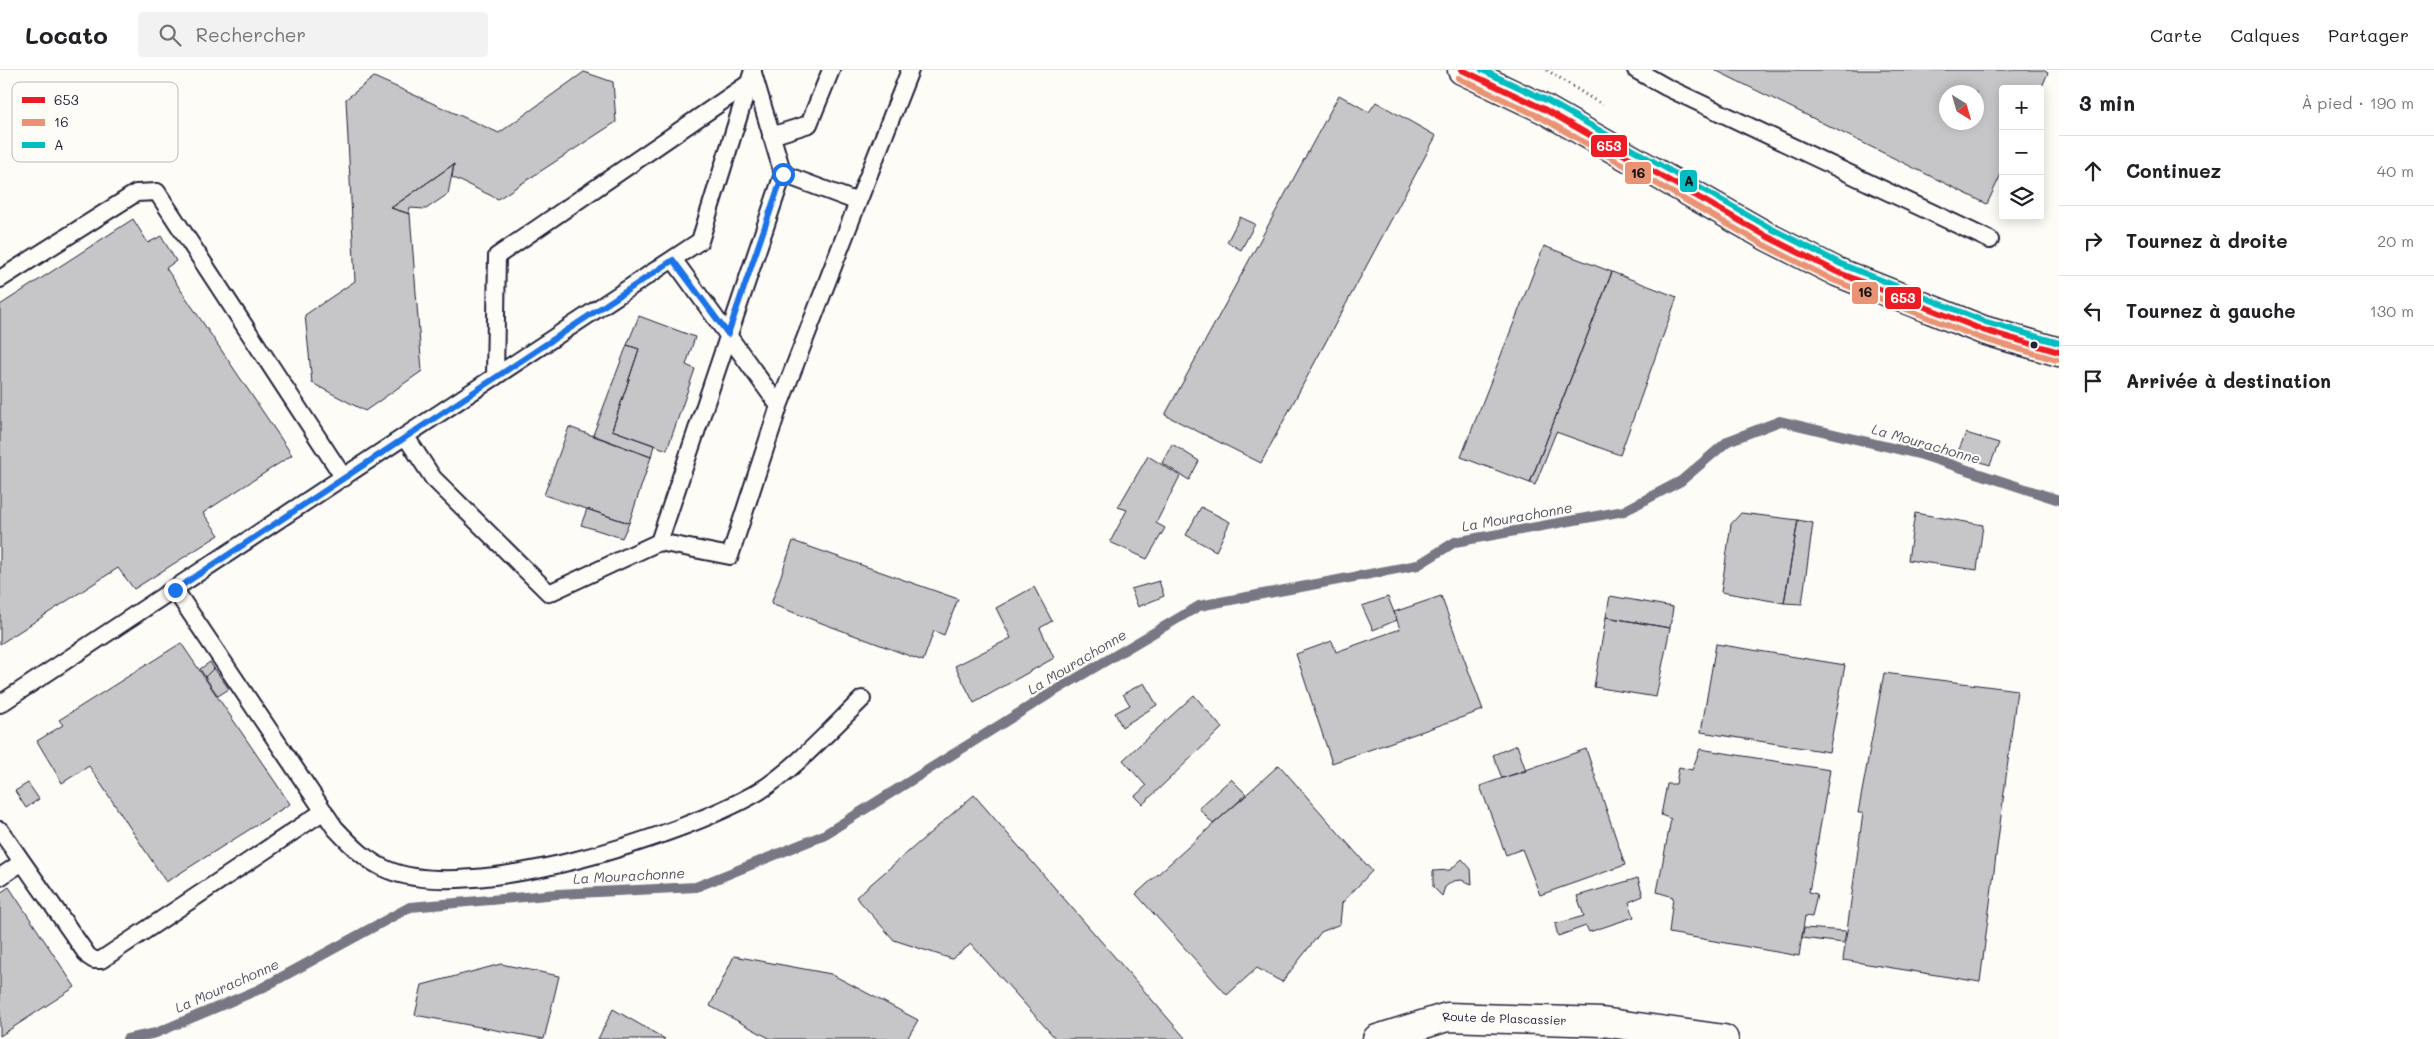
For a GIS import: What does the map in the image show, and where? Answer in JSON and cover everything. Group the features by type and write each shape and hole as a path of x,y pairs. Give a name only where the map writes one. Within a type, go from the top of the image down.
{"main road":[{"path":"1462,70 1544,108 1768,237 1837,272 1983,330 2059,352"},
{"name":"Route de Plascassier","path":"1377,1039 1446,1016 1602,1022 1724,1039"}],"lane":[{"path":"771,136 809,124 831,70"},
{"path":"406,437 433,478 548,594 659,542 730,556 779,406 910,70"},
{"path":"1636,70 1666,87 1990,240"},
{"path":"659,542 783,174 752,75"},
{"path":"0,704 700,241 752,75"},
{"path":"495,378 497,256 752,75"},
{"path":"783,174 858,202"},
{"path":"0,279 136,193 157,192 344,478"},
{"path":"673,260 779,406"},
{"path":"175,590 335,828 360,855 388,871 436,879 468,878 552,868 676,829 758,792 801,758 862,699"},
{"path":"0,830 21,863 88,956 94,960 101,960 324,811"},
{"path":"0,877 21,863"}],"building":[{"path":"1715,70 2043,70 2048,73 2043,85 1999,85 1999,178 1987,204"},
{"path":"584,72 613,82 616,122 498,199 452,177 454,164 391,208 410,214 422,371 365,411 312,383 305,315 355,281 346,99 374,77 499,133"},
{"path":"1339,95 1369,112 1376,102 1436,136 1261,463 1165,415"},
{"path":"454,164 448,194 426,209 409,208 410,214 391,208"},
{"path":"1240,217 1255,224 1241,250 1227,242"},
{"path":"133,219 148,243 161,236 176,261 166,268 292,455 203,513 219,535 134,589 118,568 0,644 0,305"},
{"path":"1544,246 1612,272 1530,483 1461,457"},
{"path":"1612,272 1677,297 1620,455 1556,432 1535,485 1530,483"},
{"path":"639,316 695,337 686,365 695,369 667,450 612,430 639,349 627,345"},
{"path":"627,345 639,349 612,430 654,445 651,457 593,435"},
{"path":"569,427 651,457 629,523 544,495"},
{"path":"1966,433 1999,443 1990,465 1957,454"},
{"path":"1172,444 1199,461 1189,480 1162,463"},
{"path":"1148,456 1180,476 1156,523 1165,528 1147,559 1110,542 1127,510 1118,507"},
{"path":"1201,507 1230,522 1216,551 1186,535"},
{"path":"587,509 629,523 622,538 581,525"},
{"path":"1741,513 1798,520 1784,603 1721,592 1731,524"},
{"path":"1915,513 1983,525 1977,570 1908,560"},
{"path":"1798,520 1813,523 1802,604 1784,603"},
{"path":"793,541 958,599 944,635 934,631 923,661 771,604"},
{"path":"1159,581 1164,596 1138,607 1131,589"},
{"path":"1034,587 1052,621 1040,628 1054,658 974,703 955,666 1011,638 996,608"},
{"path":"1441,596 1483,710 1332,763 1296,654 1332,641 1336,652 1400,629 1394,612"},
{"path":"1610,596 1673,607 1670,628 1606,617"},
{"path":"1388,597 1397,620 1373,630 1362,606"},
{"path":"1606,617 1670,628 1656,697 1594,687"},
{"path":"181,643 290,804 166,882 89,766 62,783 37,741 63,725 59,720"},
{"path":"1716,644 1845,665 1829,752 1701,732"},
{"path":"210,662 214,668 205,677 200,669"},
{"path":"214,668 229,689 218,696 205,677"},
{"path":"1884,673 2017,690 1980,982 1843,960 1863,813 1858,813"},
{"path":"1144,683 1157,705 1122,727 1115,713 1130,705 1123,694"},
{"path":"1194,695 1222,728 1143,804 1135,796 1146,786 1123,760"},
{"path":"1517,745 1526,771 1502,778 1493,755"},
{"path":"1586,749 1625,865 1540,895 1522,849 1506,855 1480,786"},
{"path":"1700,749 1830,770 1809,892 1817,894 1812,917 1805,916 1799,956 1669,933 1673,897 1657,892 1671,819 1661,815 1667,784 1676,784 1679,767 1692,770"},
{"path":"1279,765 1372,871 1342,903 1340,924 1321,932 1282,982 1257,968 1227,995 1136,894"},
{"path":"1231,779 1247,795 1213,824 1199,808"},
{"path":"28,783 39,799 26,808 15,791"},
{"path":"974,795 1186,1039 1056,1039 971,944 952,959 894,940 856,897"},
{"path":"1462,859 1471,869 1472,884 1461,880 1453,881 1445,887 1442,896 1433,887 1433,871 1450,870"},
{"path":"1638,878 1643,896 1629,902 1634,917 1589,932 1586,926 1558,936 1555,924 1584,916 1577,896"},
{"path":"9,887 75,987 0,1036 0,893"},
{"path":"1804,928 1846,931 1844,943 1802,938"},
{"path":"734,956 831,974 918,1020 907,1039 771,1039 710,1006"},
{"path":"501,964 559,976 544,1039 415,1015 422,985"},
{"path":"613,1009 665,1039 598,1039"}],"waterway":[{"name":"La Mourachonne","path":"127,1039 156,1033 260,989 410,907 558,894 696,887 822,836 1048,695 1199,606 1418,565 1455,542 1624,511 1681,481 1728,441 1780,421 1922,455 2059,500"}],"transit line":[{"name":"653","path":"1462,70 1544,109 1768,237 1837,272 1983,330 2059,352"},
{"name":"A","path":"1482,70 1548,101 1772,229 1841,264 1986,322 2059,343"},
{"name":"16","path":"1458,78 1540,117 1764,245 1833,280 1980,338 2057,360"}],"route":[{"path":"175,590 673,260 728,334 783,174"}]}
